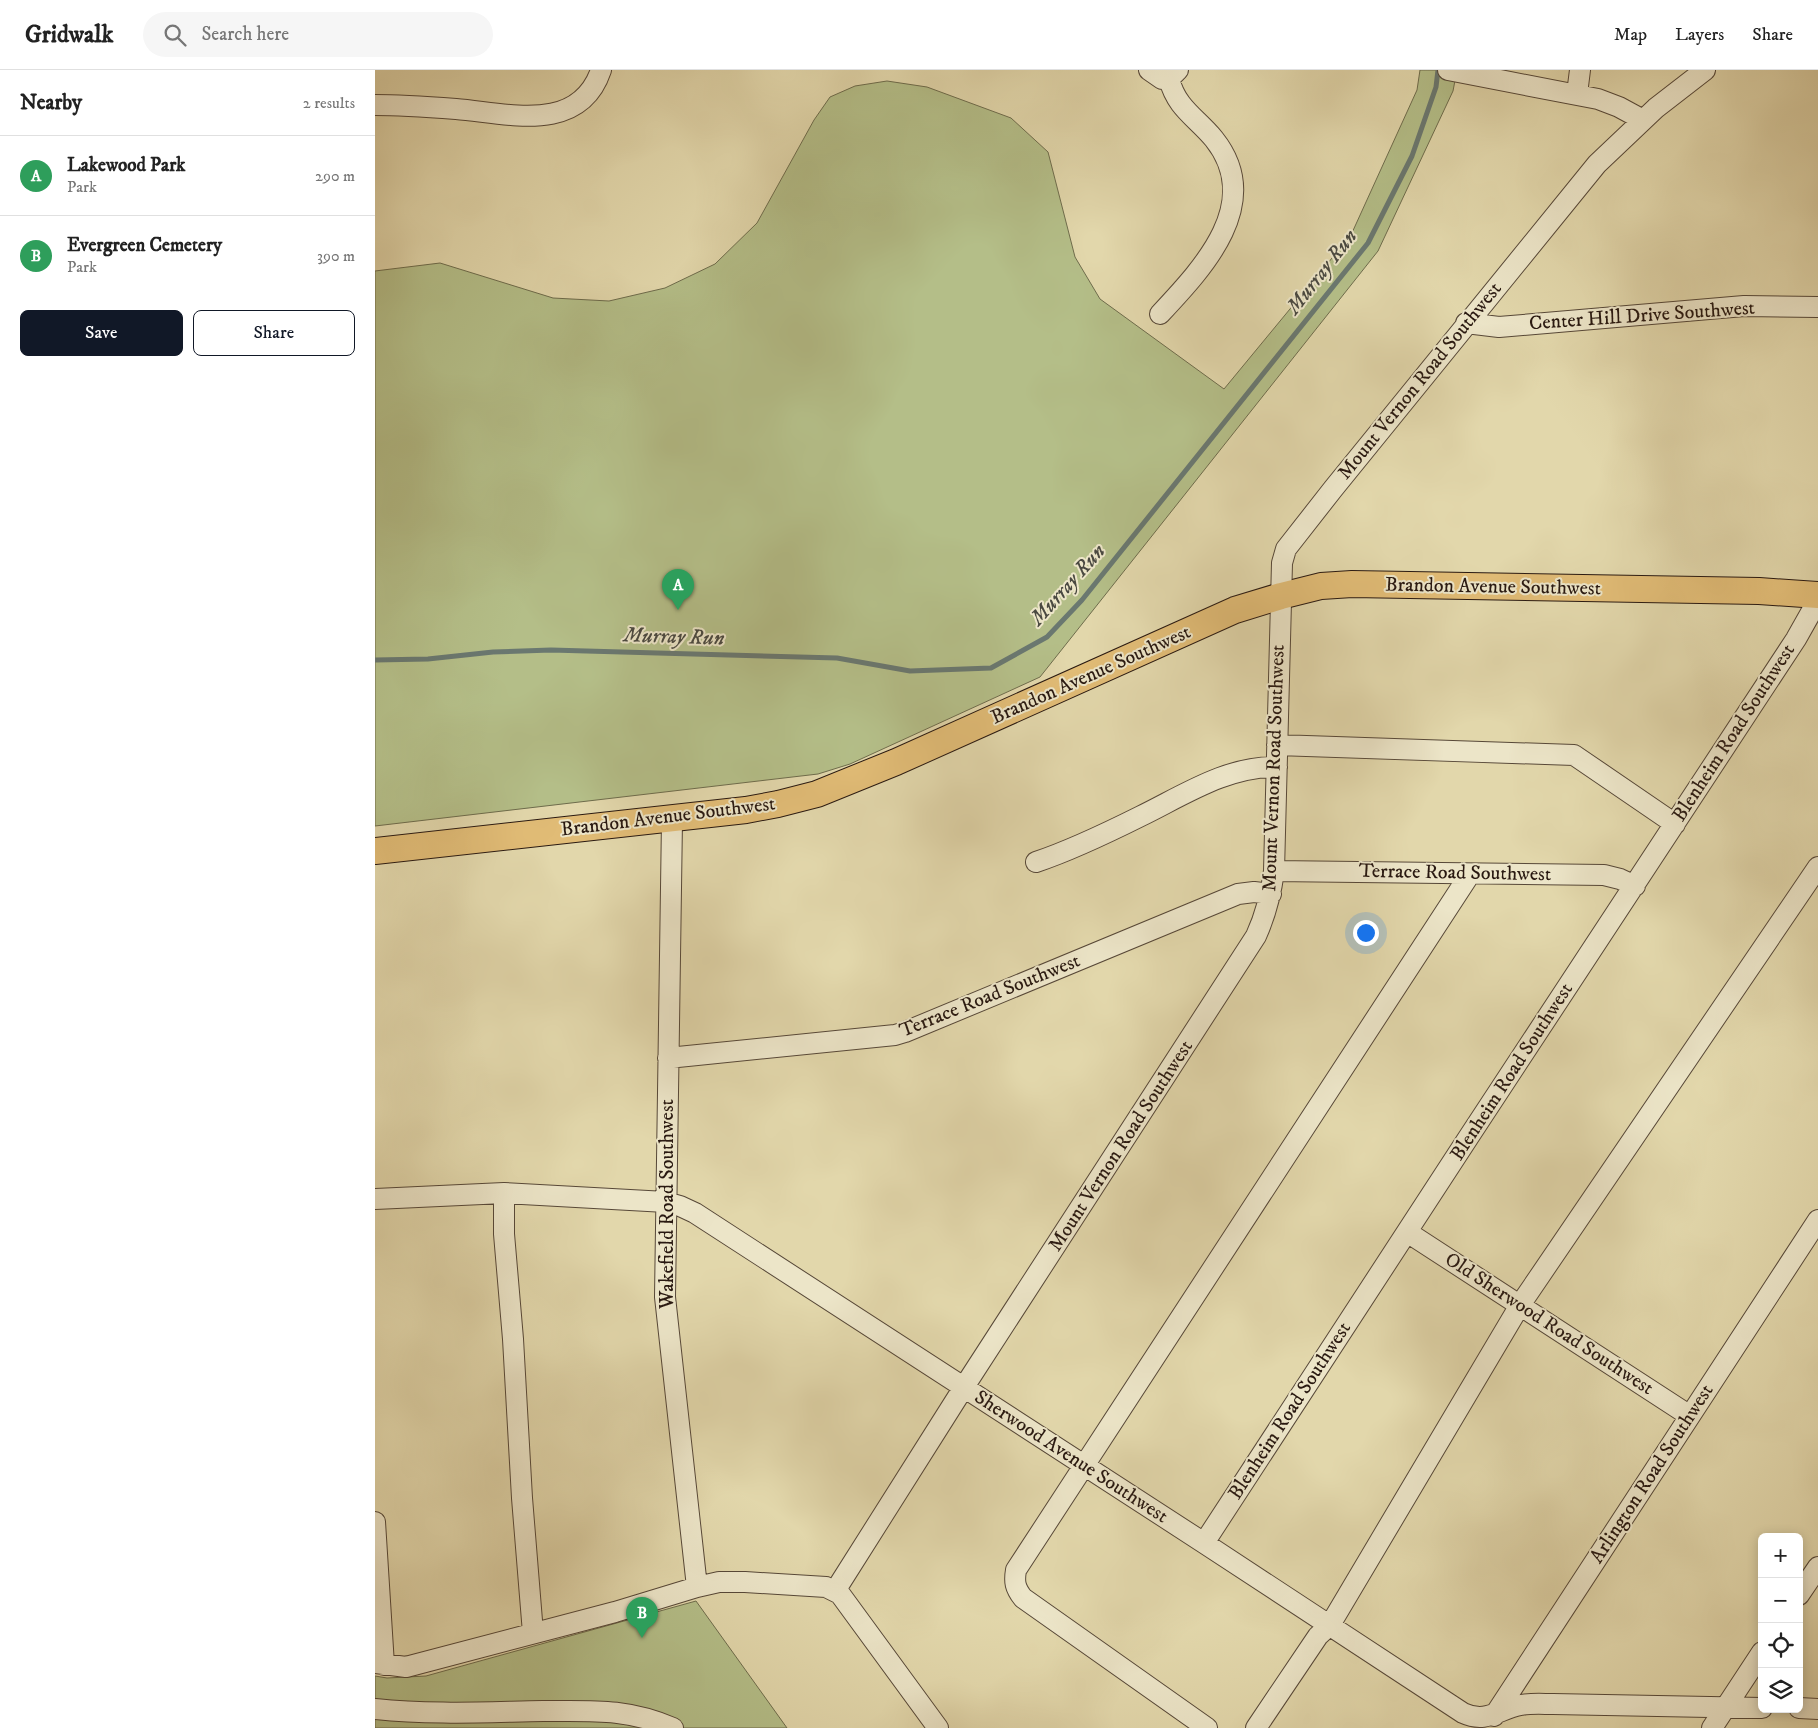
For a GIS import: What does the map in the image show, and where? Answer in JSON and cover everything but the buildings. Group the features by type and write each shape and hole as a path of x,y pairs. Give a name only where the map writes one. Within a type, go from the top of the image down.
{"main road":[{"name":"Brandon Avenue Southwest","path":"375,851 672,820 746,810 817,794 896,762 1235,610 1321,586 1352,584 1759,591 1818,595"}],"street":[{"path":"375,105 542,116 557,113 573,106 586,96 601,70"},
{"path":"1149,70 1163,79 1173,75 1172,93 1180,105 1203,126 1218,144 1230,167 1234,183 1234,197 1230,217 1216,245 1195,276 1160,314"},
{"path":"1448,70 1577,94 1619,107 1643,120"},
{"path":"1577,94 1580,70"},
{"name":"Mount Vernon Road Southwest","path":"835,1590 964,1387 1257,936 1266,914 1274,870 1282,563 1286,549 1466,323 1597,164 1643,120 1705,70"},
{"name":"Center Hill Drive Southwest","path":"1466,323 1499,327 1744,306 1818,307"},
{"name":"Blenheim Road Southwest","path":"1205,1543 1796,639 1818,600"},
{"path":"1277,746 1575,755 1675,824"},
{"path":"1036,862 1142,816 1187,791 1221,777 1260,767 1277,768"},
{"name":"Wakefield Road Southwest","path":"672,820 665,1297 697,1587"},
{"path":"1256,1728 1318,1636 1330,1625 1520,1305 1818,867"},
{"name":"Terrace Road Southwest","path":"1274,870 1604,876 1620,879 1635,886"},
{"path":"1207,1728 1023,1598 1016,1590 1014,1582 1016,1570 1470,874"},
{"name":"Terrace Road Southwest","path":"668,1058 895,1035 1238,894 1254,892 1271,894"},
{"path":"504,1193 504,1234 533,1634"},
{"name":"Sherwood Avenue Southwest","path":"375,1199 504,1193 666,1202 680,1206 964,1387 1463,1713 1472,1717 1490,1722 1507,1709 1529,1705 1758,1708"},
{"name":"Arlington Road Southwest","path":"1490,1722 1818,1220"},
{"name":"Old Sherwood Road Southwest","path":"1407,1232 1690,1416"},
{"path":"375,1522 379,1664 406,1667 615,1612 719,1582 826,1587 835,1590 938,1728"},
{"path":"1803,1589 1818,1567"},
{"path":"1712,1728 1758,1658"},
{"path":"375,1708 434,1713 612,1711 654,1720 673,1728"},
{"path":"1803,1708 1818,1709"}],"green space":[{"path":"1420,70 1457,70 1453,91 1378,251 1040,677 850,764 818,774 375,826 375,271 440,263 553,298 609,301 665,288 715,264 757,223 814,120 830,97 855,86 887,81 927,87 1011,118 1048,152 1075,257 1100,299 1224,389 1351,235 1417,90"},
{"path":"696,1601 787,1728 375,1728 375,1676 387,1678 426,1676"}],"waterway":[{"name":"Murray Run","path":"375,660 428,659 493,652 551,650 837,658 910,671 991,668 1047,637 1082,600 1368,243 1412,156 1436,87 1438,70"}],"place":[{"name":"Lakewood Park","path":"678,610"},
{"name":"Evergreen Cemetery","path":"642,1638"}]}
